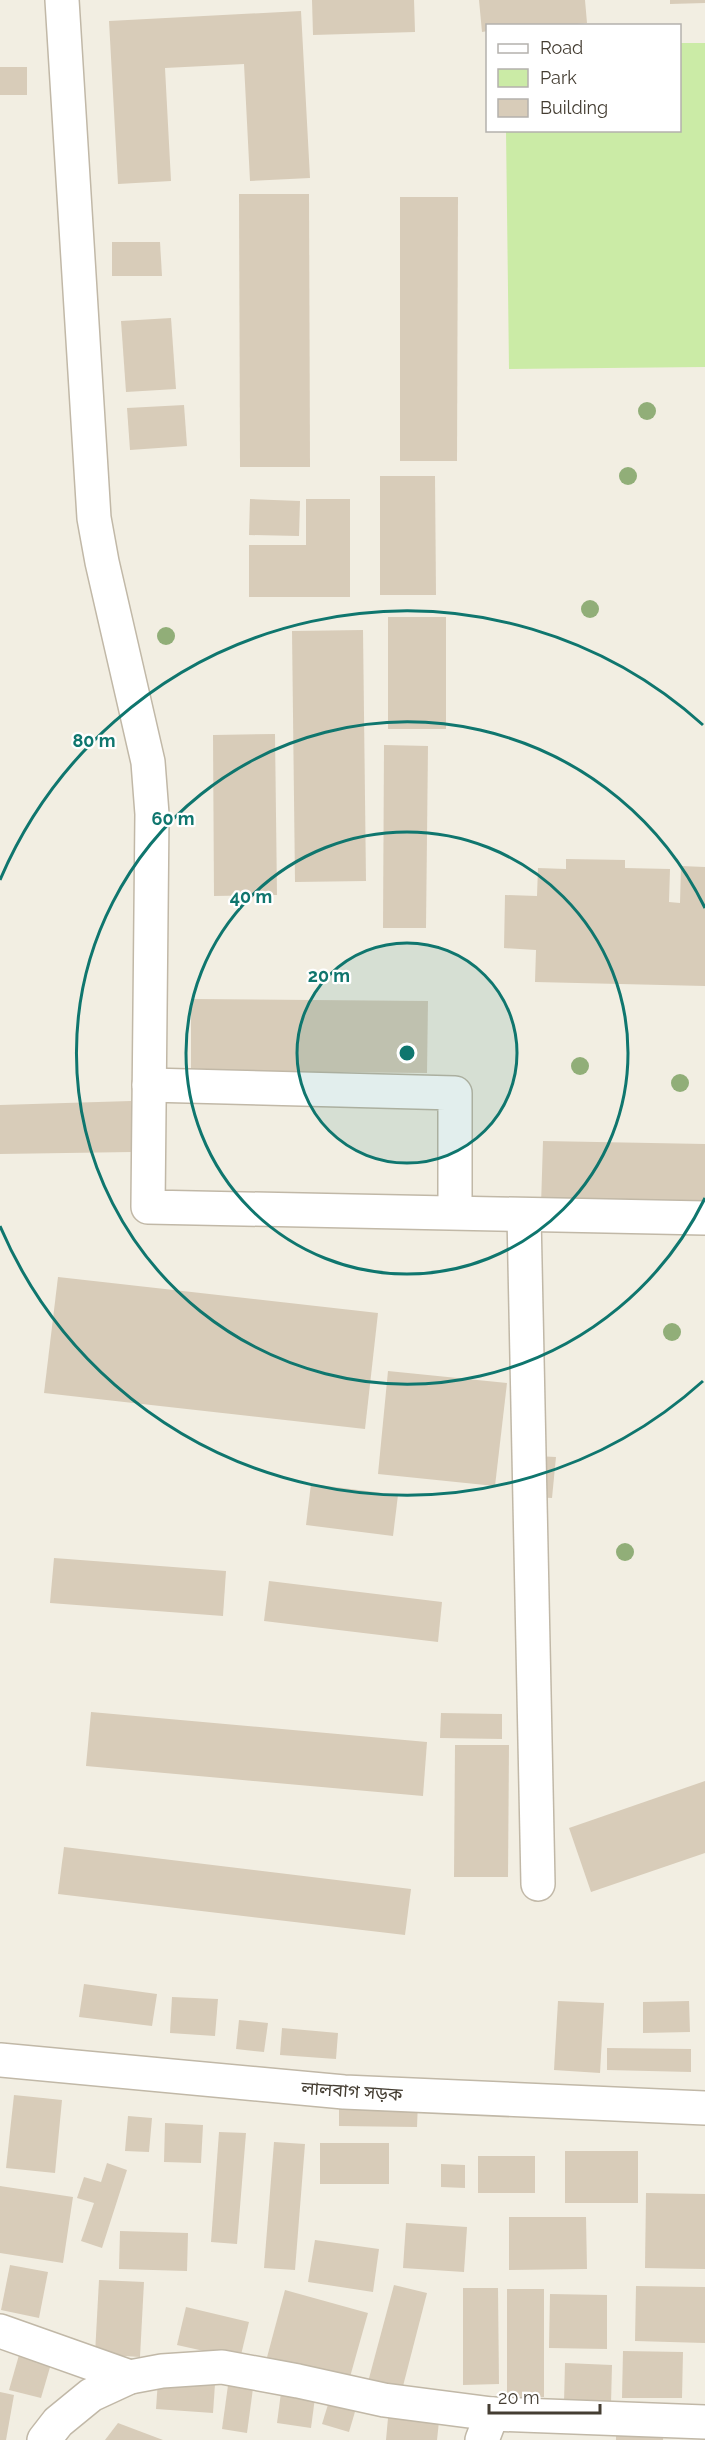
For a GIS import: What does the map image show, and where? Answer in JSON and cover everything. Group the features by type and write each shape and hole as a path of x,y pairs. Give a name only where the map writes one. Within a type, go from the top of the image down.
{"street":[{"path":"62,0 94,518 148,762 152,814 148,1207 705,1218"},
{"path":"149,1085 455,1093 455,1212"},
{"path":"524,1215 538,1884"},
{"name":"লালবাগ সড়ক","path":"0,2060 344,2092 705,2108"},
{"path":"0,2331 130,2377"},
{"path":"44,2440 58,2422 92,2395 130,2377 162,2371 222,2367 384,2400 487,2427 569,2419 685,2428"}],"green space":[{"path":"681,43 705,43 705,367 509,369 506,132 681,132"}],"building":[{"path":"312,0 414,0 415,32 313,35"},
{"path":"479,0 585,0 587,23 486,24 486,31 482,32"},
{"path":"670,0 705,0 705,3 670,4"},
{"path":"301,11 310,178 250,181 244,64 165,68 171,181 118,184 109,21"},
{"path":"0,67 27,67 27,95 0,95"},
{"path":"239,194 309,194 310,467 240,467"},
{"path":"400,197 458,197 457,461 400,461"},
{"path":"112,242 160,242 162,276 112,276"},
{"path":"171,318 176,389 126,392 121,321"},
{"path":"184,405 187,446 130,450 127,408"},
{"path":"380,476 435,476 436,595 380,595"},
{"path":"250,499 300,501 299,536 249,535"},
{"path":"306,499 350,499 350,597 249,597 249,545 306,545"},
{"path":"388,617 446,617 446,729 388,729"},
{"path":"363,630 366,881 295,882 292,631"},
{"path":"275,734 277,895 214,896 213,735"},
{"path":"384,745 428,746 426,928 383,928"},
{"path":"566,859 625,860 625,868 670,869 669,902 680,903 681,866 705,867 705,986 535,982 536,950 504,948 505,895 537,896 538,868 566,869"},
{"path":"191,999 428,1001 427,1073 191,1071"},
{"path":"131,1101 132,1152 0,1154 0,1105"},
{"path":"543,1141 705,1144 705,1209 541,1205"},
{"path":"58,1277 378,1313 365,1429 44,1393"},
{"path":"388,1371 507,1383 495,1486 378,1474"},
{"path":"535,1456 556,1457 552,1498 532,1497"},
{"path":"311,1484 398,1495 393,1536 306,1525"},
{"path":"54,1558 226,1571 223,1616 50,1603"},
{"path":"269,1581 442,1602 438,1642 264,1621"},
{"path":"91,1712 427,1742 423,1796 86,1766"},
{"path":"441,1713 502,1714 502,1739 440,1738"},
{"path":"455,1745 509,1745 508,1877 454,1877"},
{"path":"705,1781 705,1853 591,1892 569,1828"},
{"path":"64,1847 411,1889 405,1935 58,1894"},
{"path":"84,1984 157,1994 152,2026 79,2017"},
{"path":"172,1997 218,1999 215,2036 170,2033"},
{"path":"558,2001 604,2003 600,2073 554,2070"},
{"path":"689,2001 690,2032 643,2033 643,2002"},
{"path":"239,2020 268,2023 264,2052 236,2049"},
{"path":"282,2028 338,2033 336,2059 280,2055"},
{"path":"607,2048 691,2049 691,2072 607,2070"},
{"path":"14,2095 62,2100 55,2173 6,2168"},
{"path":"339,2100 418,2102 417,2127 339,2126"},
{"path":"128,2116 152,2118 149,2152 125,2151"},
{"path":"165,2123 203,2125 201,2163 164,2162"},
{"path":"219,2132 246,2133 237,2244 211,2242"},
{"path":"274,2142 305,2144 295,2270 264,2268"},
{"path":"320,2143 389,2143 389,2184 320,2184"},
{"path":"565,2151 638,2151 638,2203 565,2203"},
{"path":"478,2156 535,2156 535,2193 478,2193"},
{"path":"107,2163 127,2170 102,2248 81,2241 94,2203 77,2198 84,2177 101,2182"},
{"path":"441,2164 465,2165 465,2188 441,2187"},
{"path":"0,2186 73,2197 63,2263 0,2253"},
{"path":"646,2193 705,2194 705,2269 645,2268"},
{"path":"509,2217 586,2217 587,2269 509,2270"},
{"path":"406,2223 467,2227 464,2272 403,2268"},
{"path":"120,2231 188,2233 187,2271 119,2269"},
{"path":"315,2240 379,2249 373,2292 308,2282"},
{"path":"10,2265 48,2272 39,2318 1,2310"},
{"path":"99,2280 144,2282 140,2357 95,2354"},
{"path":"394,2285 427,2293 402,2390 368,2382"},
{"path":"636,2286 705,2287 705,2343 635,2341"},
{"path":"463,2288 498,2288 499,2384 463,2385"},
{"path":"507,2289 544,2289 544,2397 507,2397"},
{"path":"285,2290 368,2313 348,2384 266,2361"},
{"path":"550,2294 607,2295 607,2349 549,2348"},
{"path":"186,2307 249,2322 240,2359 177,2345"},
{"path":"21,2348 53,2357 41,2398 9,2390"},
{"path":"623,2351 683,2352 682,2398 622,2398"},
{"path":"565,2363 612,2365 611,2404 564,2403"},
{"path":"229,2378 254,2381 247,2433 222,2429"},
{"path":"158,2380 215,2384 213,2413 156,2409"},
{"path":"282,2385 316,2390 311,2428 277,2423"},
{"path":"0,2392 14,2395 6,2440 0,2440"},
{"path":"330,2398 357,2405 349,2432 322,2424"},
{"path":"389,2407 440,2412 437,2440 386,2440"},
{"path":"118,2423 163,2440 105,2440"},
{"path":"616,2427 664,2428 663,2440 616,2440"}]}
